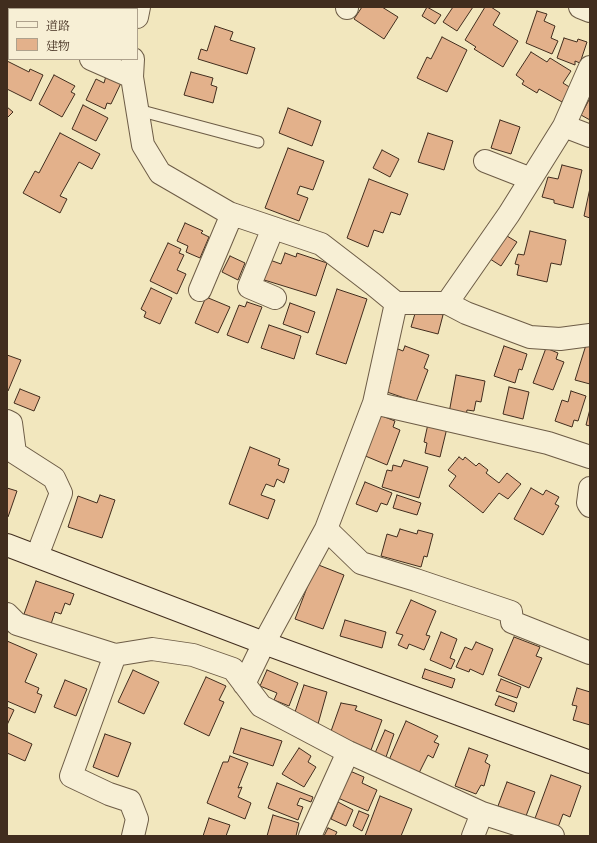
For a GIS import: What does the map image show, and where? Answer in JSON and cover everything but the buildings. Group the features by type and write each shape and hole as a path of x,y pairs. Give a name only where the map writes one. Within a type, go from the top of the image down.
{"street":[{"path":"96,60 133,68 143,145 160,173 229,213 322,244 396,303 447,303 466,313 530,337 560,339 590,335"},
{"path":"447,303 509,214 564,126 590,67"},
{"path":"564,126 590,136"},
{"path":"485,161 531,179"},
{"path":"200,290 232,214"},
{"path":"273,228 249,287 275,298"},
{"path":"244,684 264,643 326,529 374,403 396,303"},
{"path":"374,403 548,443 590,457"},
{"path":"7,421 11,423 15,453 54,478 61,493 37,556"},
{"path":"590,488 588,503 590,506"},
{"path":"326,529 361,563 511,612 512,622 590,653"},
{"path":"7,545 264,643 590,762"},
{"path":"7,614 18,624 115,655 152,649 193,655 233,669 261,706 348,752 482,813 553,836"},
{"path":"115,655 71,776 109,794 130,801 137,819 133,836"},
{"path":"310,836 348,752"},
{"path":"473,836 482,813"}],"lane":[{"path":"138,110 258,142"}]}
